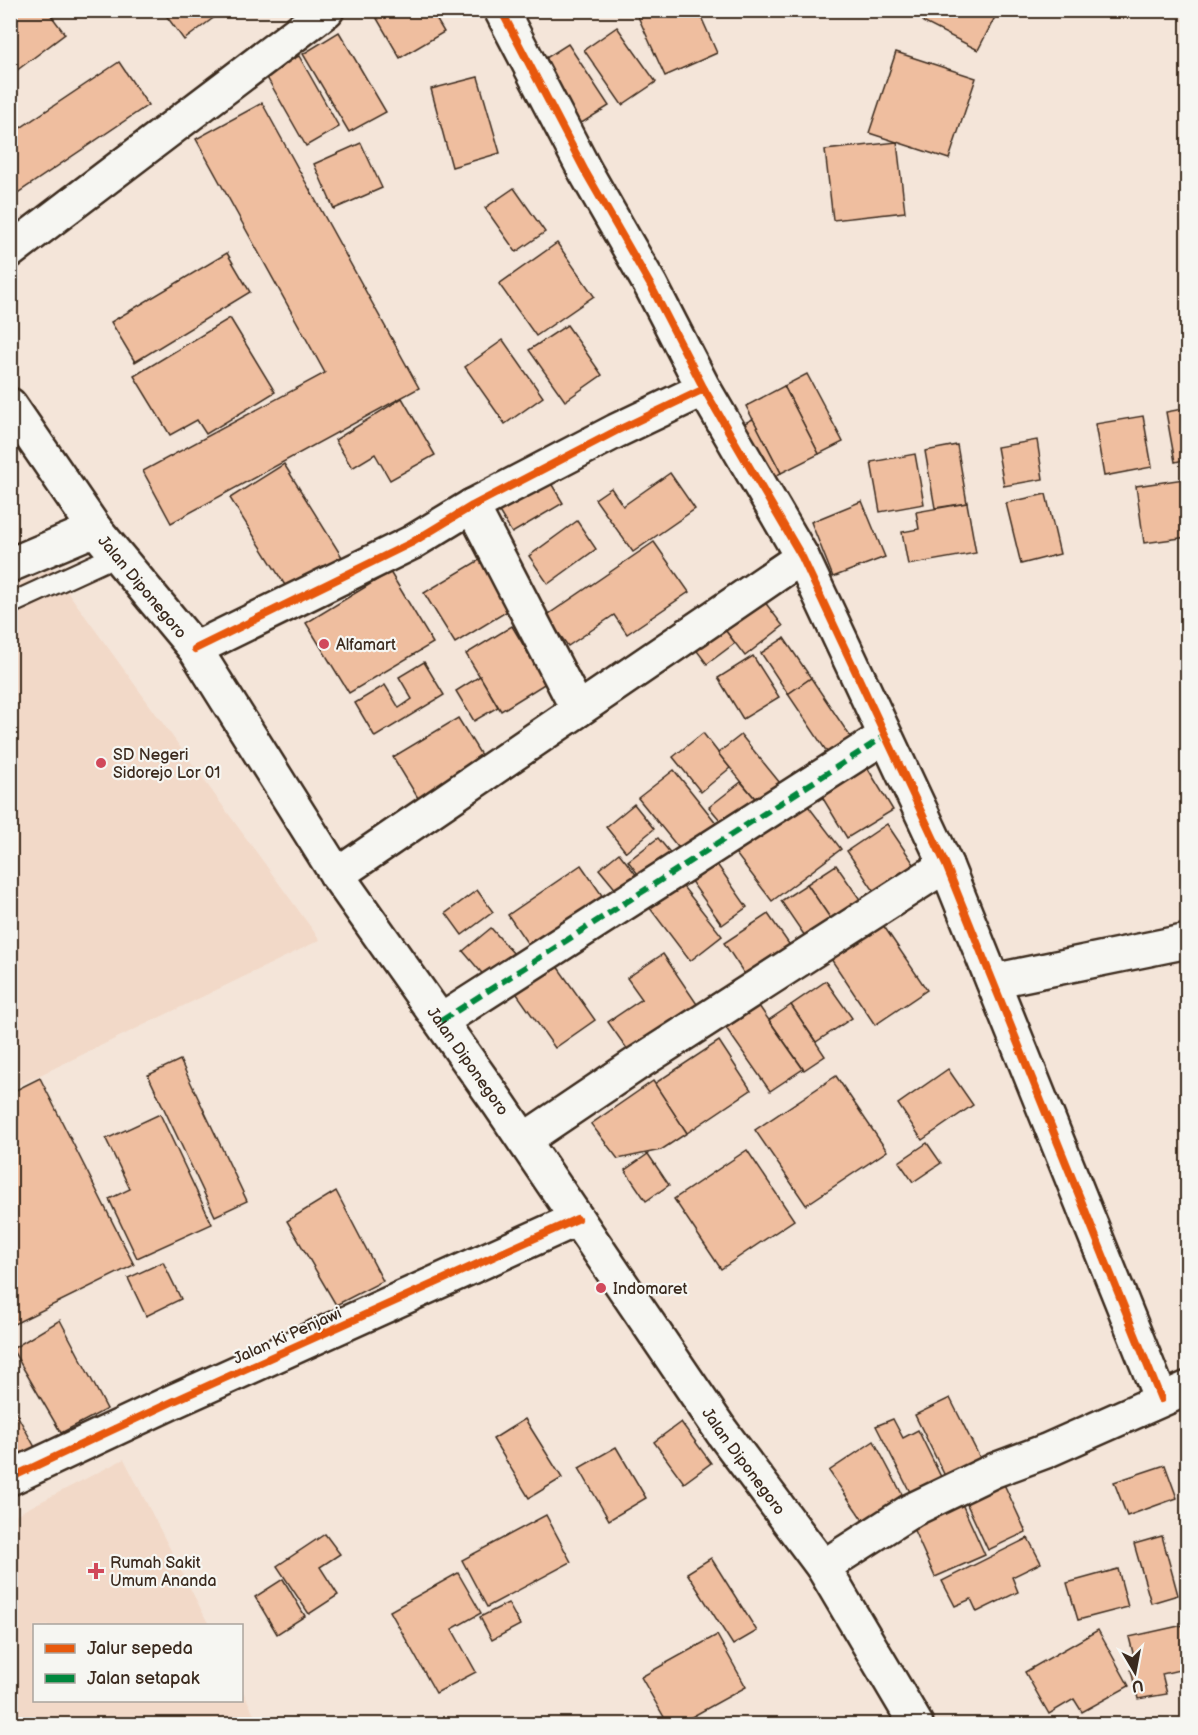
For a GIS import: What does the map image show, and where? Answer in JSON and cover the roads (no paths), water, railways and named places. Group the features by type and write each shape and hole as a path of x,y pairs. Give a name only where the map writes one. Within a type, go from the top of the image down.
{"street":[{"path":"10,251 327,10"},
{"path":"501,10 585,171 651,286 704,389 802,557 946,865 993,981 1174,1394 1046,1451 995,1470 912,1510 823,1567"},
{"path":"195,649 411,543 472,506 616,431 704,389"},
{"name":"Jalan Diponegoro","path":"10,405 95,529 195,649 338,875 524,1140 722,1432 823,1567 916,1725"},
{"path":"472,506 578,710"},
{"path":"10,565 95,529"},
{"path":"338,875 802,557"},
{"path":"441,1021 885,736"},
{"path":"524,1140 638,1063 946,865"},
{"path":"993,981 1188,941"},
{"name":"Jalan Ki Penjawi","path":"10,1478 185,1396 577,1219"}],"lane":[{"path":"10,604 117,555"}],"place":[{"name":"Alfamart","path":"324,644"},
{"name":"SD Negeri Sidorejo Lor 01","path":"101,763"},
{"name":"Indomaret","path":"601,1288"},
{"name":"Rumah Sakit Umum Ananda","path":"96,1571"}]}
